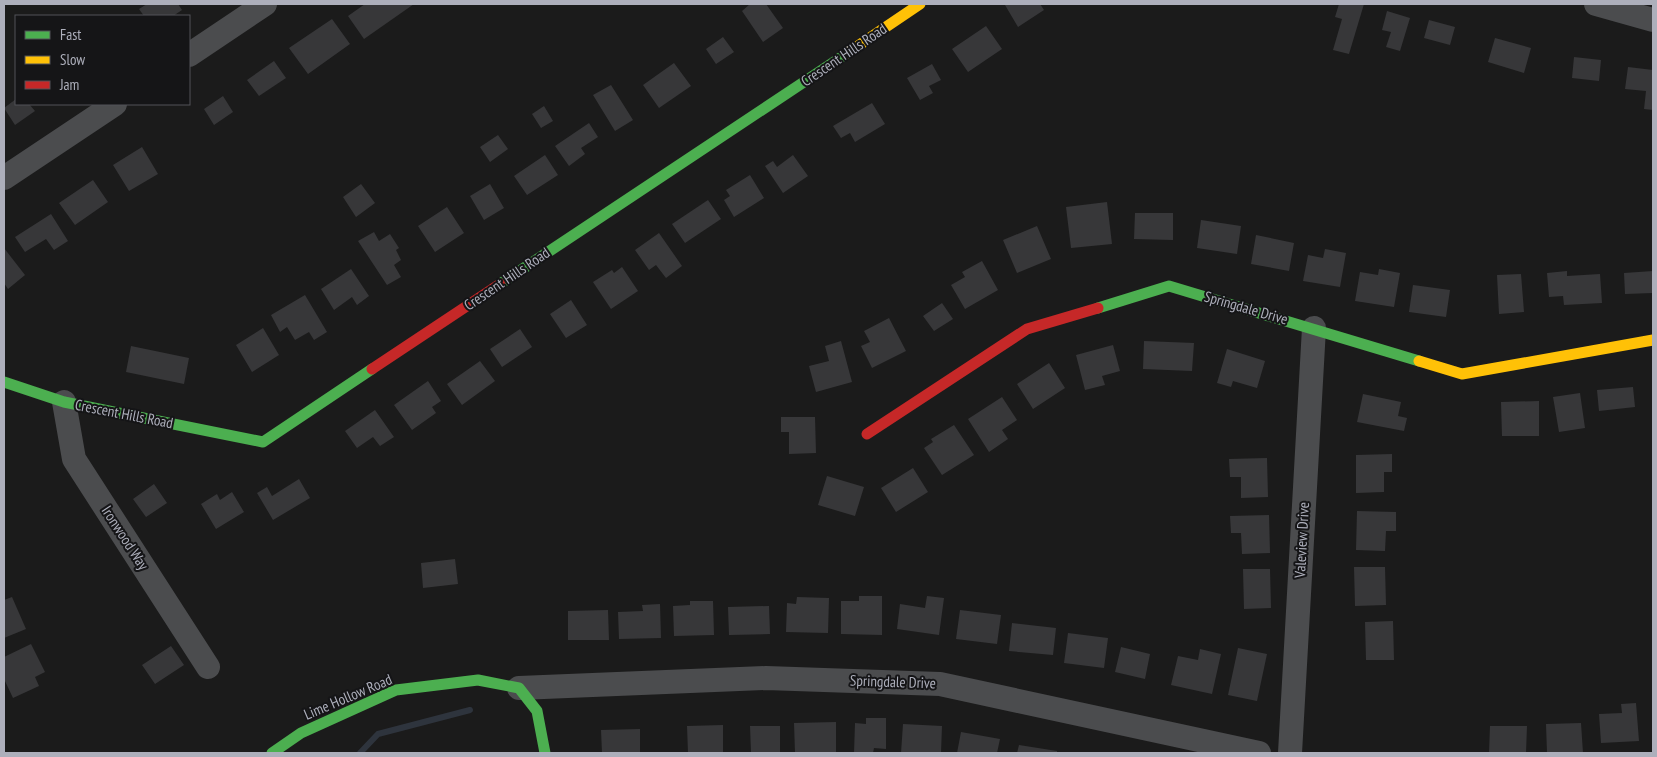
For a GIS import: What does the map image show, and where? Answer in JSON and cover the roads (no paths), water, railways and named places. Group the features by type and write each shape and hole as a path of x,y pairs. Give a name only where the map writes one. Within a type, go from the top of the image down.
{"street":[{"path":"190,54 265,4"},
{"name":"Crescent Hills Road","path":"4,382 64,402 264,442 920,4"},
{"path":"1596,4 1653,20"},
{"path":"4,178 114,105"},
{"name":"Springdale Drive","path":"867,434 1027,329 1169,286 1462,374 1653,340"},
{"name":"Valeview Drive","path":"1290,753 1314,328"},
{"name":"Ironwood Way","path":"64,402 74,459 208,667"},
{"name":"Springdale Drive","path":"519,688 766,678 940,684 1259,753"},
{"name":"Lime Hollow Road","path":"272,753 301,733 396,690 478,680 519,688"},
{"path":"519,688 537,711 544,753"}],"waterway":[{"path":"360,753 378,734 470,710"}]}
